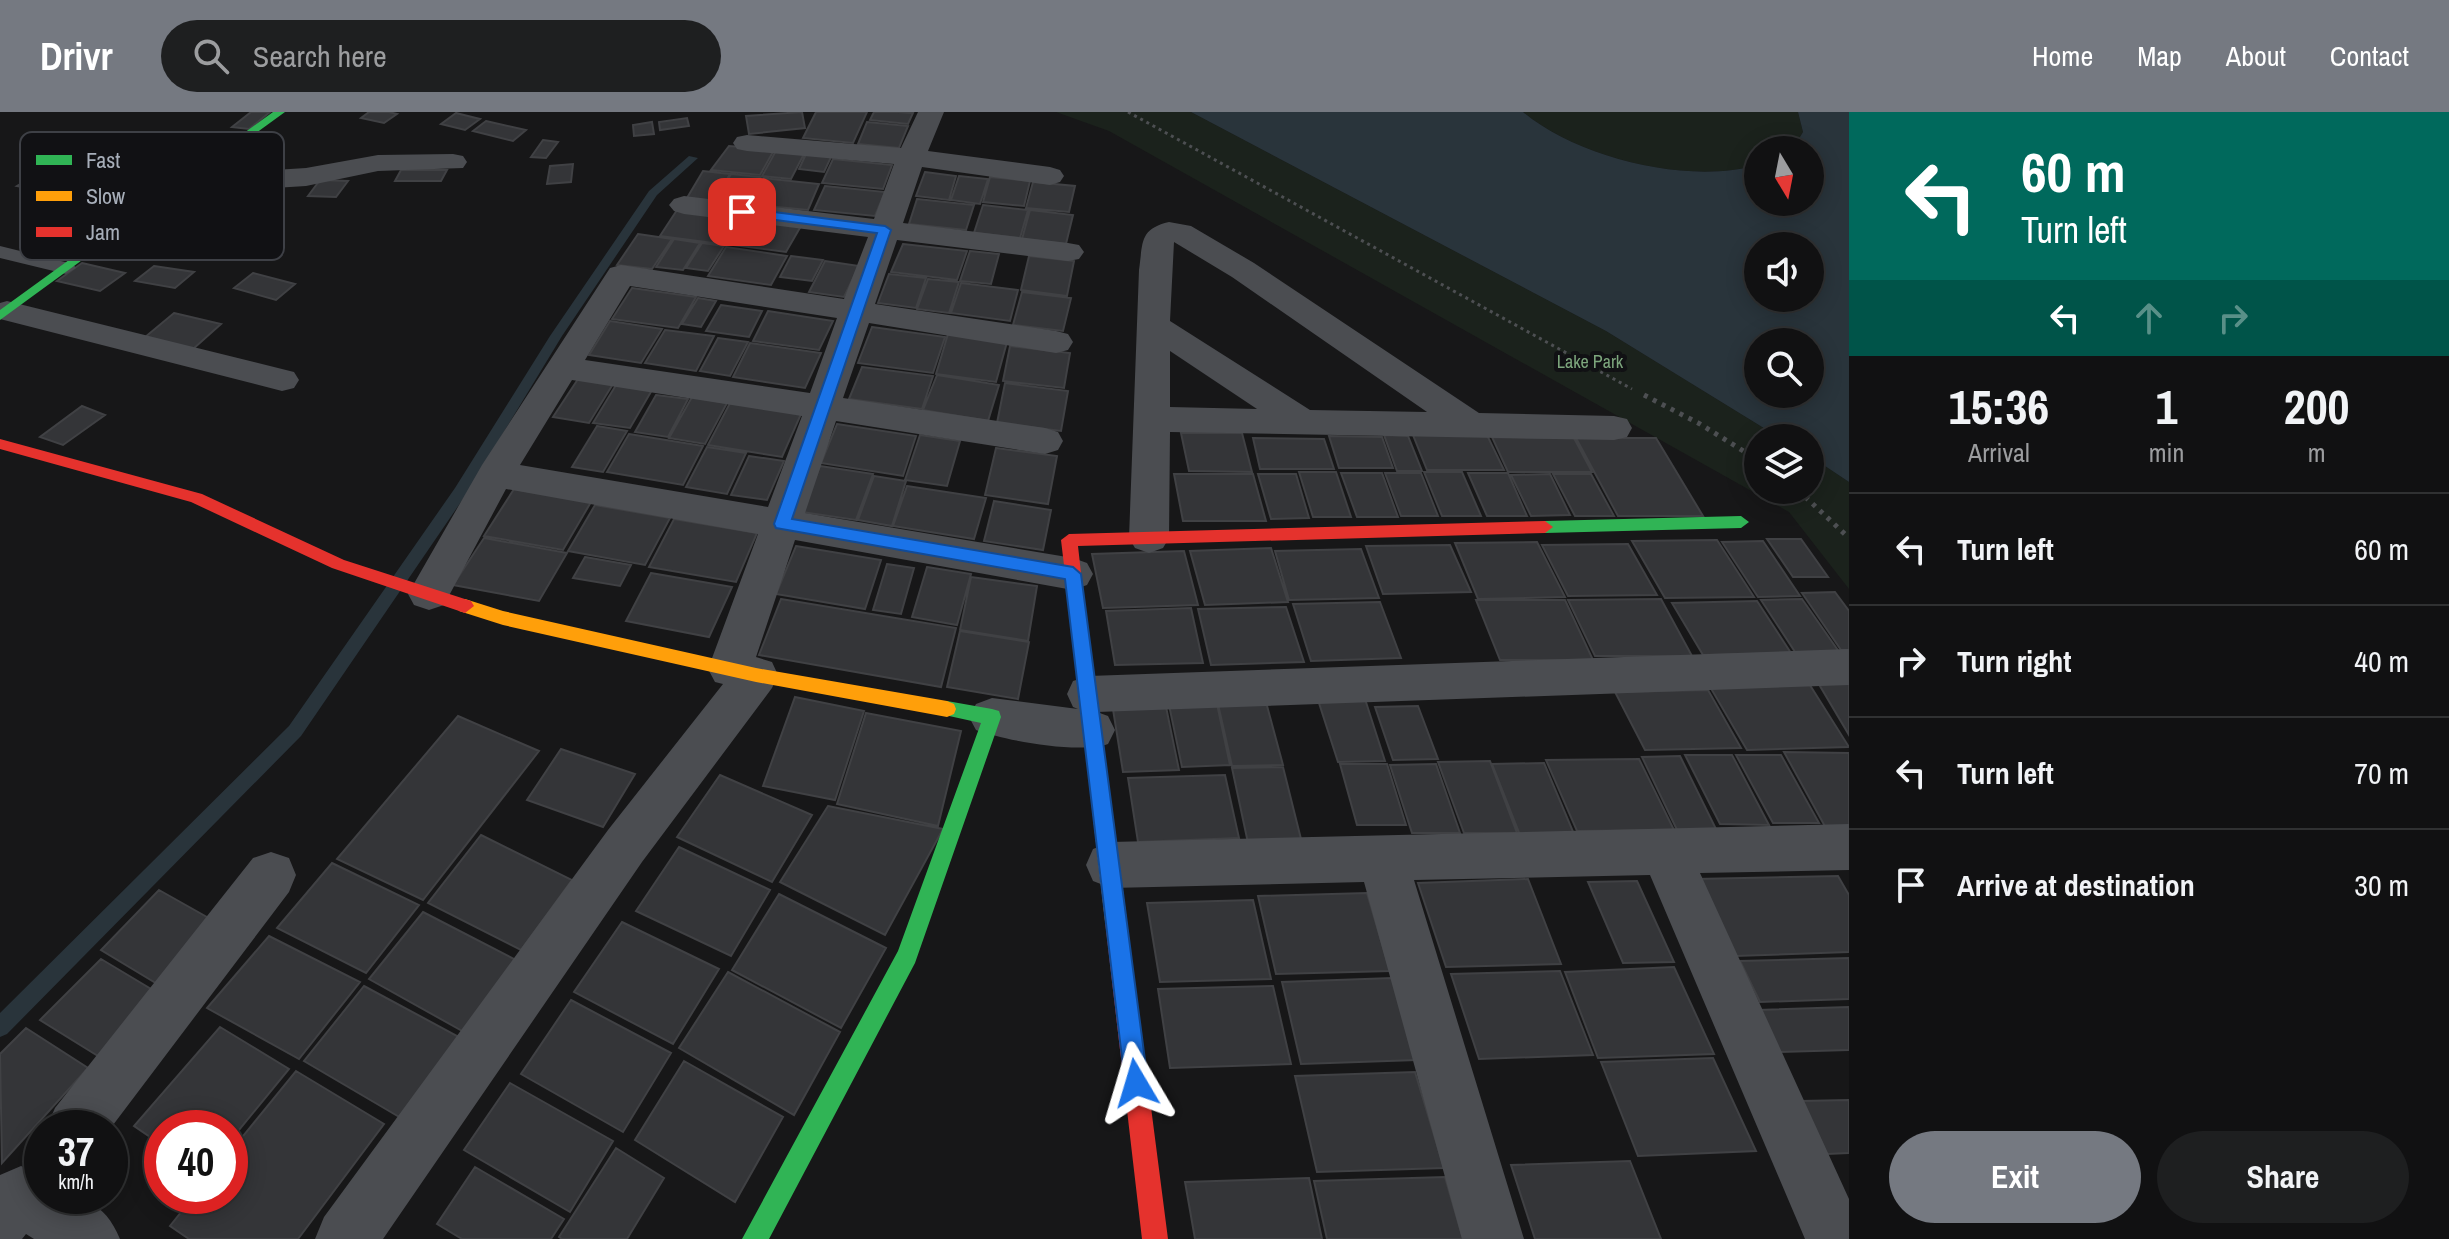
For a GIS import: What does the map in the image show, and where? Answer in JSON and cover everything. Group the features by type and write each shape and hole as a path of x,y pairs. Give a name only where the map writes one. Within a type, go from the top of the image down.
{"street":[{"path":"253,132 280,112"},
{"path":"346,1239 625,846 743,672 782,524 911,157 931,112"},
{"path":"747,143 911,157 1050,176"},
{"path":"284,178 378,163 453,162"},
{"path":"684,205 1068,252"},
{"path":"1149,538 1155,270 1160,235 1169,231 1180,232 1243,270 1471,425"},
{"path":"4,314 77,260"},
{"path":"429,594 495,474 621,275 1056,342"},
{"path":"4,314 282,380"},
{"path":"1153,325 1303,422"},
{"path":"560,367 1045,441"},
{"path":"1152,419 1614,428"},
{"path":"0,444 196,498 338,564 503,618 743,672 992,717 1849,667"},
{"path":"495,474 1073,574"},
{"path":"1155,1239 1069,540 1741,522"},
{"path":"755,1239 907,956 992,717"},
{"path":"1111,865 1849,847"},
{"path":"1665,852 1836,1239"},
{"path":"1383,859 1493,1239"},
{"path":"89,1110 271,875"},
{"path":"21,1195 89,1239"}],"lane":[{"path":"0,252 20,257"},
{"path":"33,260 66,268"}],"path":[{"path":"1128,112 1700,424 1744,451"},
{"path":"1813,504 1849,538"}],"green space":[{"name":"Lake Park","path":"1056,112 1191,112 1606,331 1757,424 1744,424 1744,487 1109,131"},
{"path":"1523,112 1798,112 1803,132 1801,136 1744,136 1744,168 1699,172 1635,163 1603,154 1546,128"},
{"name":"Lake Park","path":"1824,465 1849,482 1849,589 1789,512 1775,504 1824,504"}],"shaded area":[{"path":"1191,112 1523,112 1573,142 1635,163 1699,172 1744,168 1744,216 1824,216 1824,136 1801,136 1803,132 1798,112 1849,112 1849,482 1824,465 1824,424 1757,424 1606,331"}],"building":[{"path":"251,112 270,112 249,129 232,127"},
{"path":"369,112 397,114 384,123 361,118"},
{"path":"802,112 805,128 749,134 746,116"},
{"path":"816,112 867,112 853,143 803,138"},
{"path":"874,112 913,113 908,124 870,120"},
{"path":"456,113 480,119 465,130 441,124"},
{"path":"687,118 689,126 660,130 659,122"},
{"path":"486,121 526,130 513,141 473,131"},
{"path":"652,122 654,134 634,136 633,125"},
{"path":"867,122 908,126 899,148 858,144"},
{"path":"543,140 558,142 546,158 531,157"},
{"path":"729,146 774,150 760,175 711,170"},
{"path":"777,149 805,152 791,179 762,176"},
{"path":"807,152 832,155 824,172 799,169"},
{"path":"833,159 892,165 883,189 822,183"},
{"path":"573,164 571,182 547,184 550,166"},
{"path":"401,170 447,170 441,181 395,181"},
{"path":"703,171 730,174 715,201 687,198"},
{"path":"925,172 956,176 949,200 916,196"},
{"path":"731,174 760,177 745,204 716,201"},
{"path":"959,176 988,179 980,204 951,200"},
{"path":"990,177 1030,181 1024,206 983,202"},
{"path":"761,178 819,184 808,210 747,204"},
{"path":"320,180 348,181 336,197 308,196"},
{"path":"1033,182 1075,186 1069,212 1026,208"},
{"path":"825,186 885,192 875,216 814,210"},
{"path":"917,199 974,205 966,230 909,224"},
{"path":"983,205 1028,210 1020,238 974,233"},
{"path":"677,210 737,218 721,244 660,236"},
{"path":"1030,210 1073,215 1066,244 1022,239"},
{"path":"740,218 801,226 786,252 725,244"},
{"path":"638,234 672,239 652,269 617,265"},
{"path":"674,239 700,243 683,270 656,267"},
{"path":"702,243 724,246 708,271 686,268"},
{"path":"903,244 967,251 957,280 891,272"},
{"path":"726,247 787,256 771,285 708,276"},
{"path":"970,251 999,254 991,284 960,281"},
{"path":"791,256 823,260 812,281 780,277"},
{"path":"1029,256 1074,261 1067,296 1021,290"},
{"path":"825,261 859,266 844,297 809,292"},
{"path":"82,263 125,273 100,291 57,281"},
{"path":"154,266 194,272 175,288 135,281"},
{"path":"253,273 295,284 276,300 234,288"},
{"path":"889,274 926,278 916,308 878,303"},
{"path":"928,279 959,282 949,313 917,309"},
{"path":"961,283 1018,290 1010,321 951,313"},
{"path":"632,288 696,297 678,328 612,319"},
{"path":"1022,292 1071,298 1063,331 1013,325"},
{"path":"698,298 716,301 701,327 682,324"},
{"path":"721,305 762,311 749,337 706,331"},
{"path":"768,311 833,321 819,350 753,341"},
{"path":"174,313 221,324 192,350 144,338"},
{"path":"610,321 662,329 641,363 589,355"},
{"path":"872,327 945,337 933,373 858,363"},
{"path":"665,330 714,336 696,371 645,363"},
{"path":"948,334 1007,342 996,382 936,374"},
{"path":"718,338 748,342 730,376 700,371"},
{"path":"750,343 821,353 805,388 733,377"},
{"path":"1010,346 1070,353 1064,388 1003,381"},
{"path":"862,367 933,376 922,409 849,399"},
{"path":"937,375 999,385 988,421 923,410"},
{"path":"578,379 613,384 589,423 553,417"},
{"path":"1005,383 1068,391 1061,431 997,423"},
{"path":"616,385 652,390 630,428 593,423"},
{"path":"656,395 688,399 668,437 635,432"},
{"path":"692,397 727,403 705,444 669,438"},
{"path":"730,403 801,414 782,457 708,445"},
{"path":"82,406 105,415 63,445 40,437"},
{"path":"837,424 916,436 903,476 821,463"},
{"path":"597,426 627,431 603,472 572,467"},
{"path":"1181,433 1242,433 1252,472 1189,471"},
{"path":"629,434 703,446 683,485 607,472"},
{"path":"920,435 960,441 947,486 905,480"},
{"path":"1384,435 1408,436 1422,471 1397,471"},
{"path":"1413,435 1487,435 1504,470 1427,470"},
{"path":"1329,436 1382,437 1393,468 1339,468"},
{"path":"1492,437 1574,438 1592,472 1508,472"},
{"path":"1253,438 1324,439 1334,469 1260,469"},
{"path":"1576,438 1656,438 1703,516 1618,516"},
{"path":"707,447 746,453 727,494 686,487"},
{"path":"996,448 1057,456 1048,504 985,495"},
{"path":"749,456 784,461 767,500 731,495"},
{"path":"820,466 873,474 856,520 802,512"},
{"path":"1299,472 1336,472 1351,517 1313,517"},
{"path":"1424,472 1462,472 1481,516 1442,516"},
{"path":"1341,473 1382,473 1398,517 1357,517"},
{"path":"1385,473 1421,473 1438,516 1401,516"},
{"path":"1468,473 1508,473 1527,516 1487,516"},
{"path":"1174,474 1253,474 1266,521 1183,521"},
{"path":"1258,474 1296,474 1309,518 1271,519"},
{"path":"1550,474 1570,515 1531,516 1511,475"},
{"path":"1553,474 1591,474 1614,516 1575,516"},
{"path":"874,476 906,481 892,526 858,520"},
{"path":"907,486 986,498 974,539 893,526"},
{"path":"514,489 591,502 563,550 484,536"},
{"path":"994,501 1051,510 1043,550 984,541"},
{"path":"595,505 670,518 645,565 568,551"},
{"path":"674,519 757,533 736,582 649,567"},
{"path":"484,538 567,553 539,601 453,585"},
{"path":"1767,539 1801,539 1828,577 1793,577"},
{"path":"1717,540 1754,597 1665,598 1632,541"},
{"path":"1763,541 1800,596 1758,597 1722,542"},
{"path":"1537,542 1565,597 1478,599 1455,543"},
{"path":"1628,544 1657,595 1568,596 1542,545"},
{"path":"1450,545 1471,592 1383,594 1366,546"},
{"path":"796,546 881,560 865,609 776,594"},
{"path":"1271,548 1288,602 1205,605 1190,551"},
{"path":"1361,549 1379,598 1289,600 1275,551"},
{"path":"1184,551 1198,605 1103,608 1092,554"},
{"path":"585,557 631,565 620,586 573,578"},
{"path":"887,564 914,568 901,614 873,610"},
{"path":"927,567 971,574 957,625 912,617"},
{"path":"651,573 732,587 709,637 626,621"},
{"path":"971,577 1037,586 1028,641 960,630"},
{"path":"1835,592 1849,611 1849,650 1841,650 1802,593"},
{"path":"781,599 956,628 941,687 759,655"},
{"path":"1661,599 1692,656 1595,656 1568,600"},
{"path":"1802,599 1842,656 1799,658 1761,600"},
{"path":"1476,600 1565,600 1593,660 1500,660"},
{"path":"1757,601 1791,653 1703,655 1672,603"},
{"path":"1380,602 1401,658 1311,661 1293,604"},
{"path":"1286,607 1304,662 1211,665 1198,609"},
{"path":"1191,608 1203,663 1115,665 1106,611"},
{"path":"960,631 1029,642 1018,699 947,687"},
{"path":"1817,681 1849,682 1849,735"},
{"path":"1808,682 1849,747 1747,750 1709,685"},
{"path":"1708,690 1741,748 1645,750 1615,692"},
{"path":"795,697 864,711 835,800 763,786"},
{"path":"1365,699 1385,761 1338,762 1318,700"},
{"path":"1165,702 1179,770 1123,772 1112,703"},
{"path":"1266,702 1283,765 1232,766 1218,704"},
{"path":"1217,704 1230,765 1182,767 1169,705"},
{"path":"1418,706 1438,759 1393,760 1375,707"},
{"path":"866,713 961,731 938,826 837,804"},
{"path":"458,716 539,751 423,900 337,859"},
{"path":"561,749 635,774 603,827 527,800"},
{"path":"1784,752 1849,753 1849,831 1827,830"},
{"path":"1685,755 1732,755 1769,825 1720,824"},
{"path":"1736,755 1781,755 1819,823 1773,823"},
{"path":"1680,756 1717,831 1678,832 1642,757"},
{"path":"1639,759 1674,830 1577,831 1546,760"},
{"path":"1490,761 1517,833 1464,833 1438,762"},
{"path":"1544,763 1574,834 1520,835 1492,764"},
{"path":"1340,764 1387,764 1406,825 1357,825"},
{"path":"1436,764 1460,833 1412,833 1390,765"},
{"path":"1283,767 1302,843 1248,843 1232,768"},
{"path":"720,775 812,815 772,882 677,837"},
{"path":"1225,775 1239,838 1138,842 1128,778"},
{"path":"828,806 943,829 885,935 780,882"},
{"path":"481,835 572,880 521,950 428,903"},
{"path":"679,847 770,890 731,956 636,911"},
{"path":"332,863 419,905 366,973 277,928"},
{"path":"1838,876 1849,895 1849,952 1735,956 1696,879"},
{"path":"1528,879 1561,964 1446,967 1418,883"},
{"path":"1637,881 1674,962 1623,963 1588,882"},
{"path":"159,890 221,925 164,988 101,950"},
{"path":"1367,893 1390,971 1276,974 1258,896"},
{"path":"779,894 886,948 841,1028 732,970"},
{"path":"1253,900 1271,979 1160,982 1147,903"},
{"path":"423,912 516,960 464,1032 369,979"},
{"path":"622,922 719,969 673,1044 574,992"},
{"path":"269,936 360,982 299,1059 207,1008"},
{"path":"1849,958 1849,999 1760,1002 1740,961"},
{"path":"101,959 156,992 98,1056 40,1020"},
{"path":"1674,967 1714,1054 1598,1058 1565,972"},
{"path":"1560,971 1593,1055 1479,1059 1451,974"},
{"path":"728,972 840,1032 794,1115 679,1048"},
{"path":"1392,978 1416,1060 1301,1064 1282,982"},
{"path":"364,986 459,1037 401,1118 304,1061"},
{"path":"1273,986 1291,1064 1170,1068 1158,989"},
{"path":"571,1000 671,1053 623,1132 521,1074"},
{"path":"1849,1007 1849,1050 1780,1052 1759,1010"},
{"path":"220,1027 289,1069 248,1119 248,1110 148,1110"},
{"path":"26,1028 88,1068 50,1110 24,1110 24,1139 2,1163 0,1054"},
{"path":"1713,1058 1756,1151 1638,1156 1601,1062"},
{"path":"684,1061 783,1117 735,1202 635,1140"},
{"path":"296,1071 384,1124 298,1239 189,1239 170,1226 180,1214 248,1214 248,1130"},
{"path":"1415,1072 1444,1168 1317,1172 1295,1076"},
{"path":"510,1083 613,1141 570,1212 464,1150"},
{"path":"1849,1100 1849,1153 1827,1154 1802,1101"},
{"path":"144,1114 144,1133 134,1126"},
{"path":"616,1148 664,1178 627,1239 562,1239 559,1237"},
{"path":"1630,1161 1661,1239 1535,1239 1511,1165"},
{"path":"475,1167 564,1219 551,1239 462,1239 437,1224"},
{"path":"1445,1177 1463,1239 1327,1239 1314,1181"},
{"path":"1309,1178 1322,1239 1195,1239 1185,1182"}],"waterway":[{"path":"0,1027 295,731 460,492 556,336 653,193 693,158"}],"traffic: fast":[{"path":"253,132 280,112"},
{"path":"0,316 77,260"},
{"path":"1545,527 1741,522"},
{"path":"755,1239 907,956 992,717 947,709"}],"traffic: slow":[{"path":"1074,582 1116,921"},
{"path":"465,606 503,618 756,675 947,709"}],"traffic: jam":[{"path":"0,444 196,498 338,564 465,606"},
{"path":"1074,582 1069,540 1545,527"},
{"path":"1116,921 1155,1239"}],"route":[{"path":"742,212 885,230 782,524 1073,574 1136,1083"}]}
